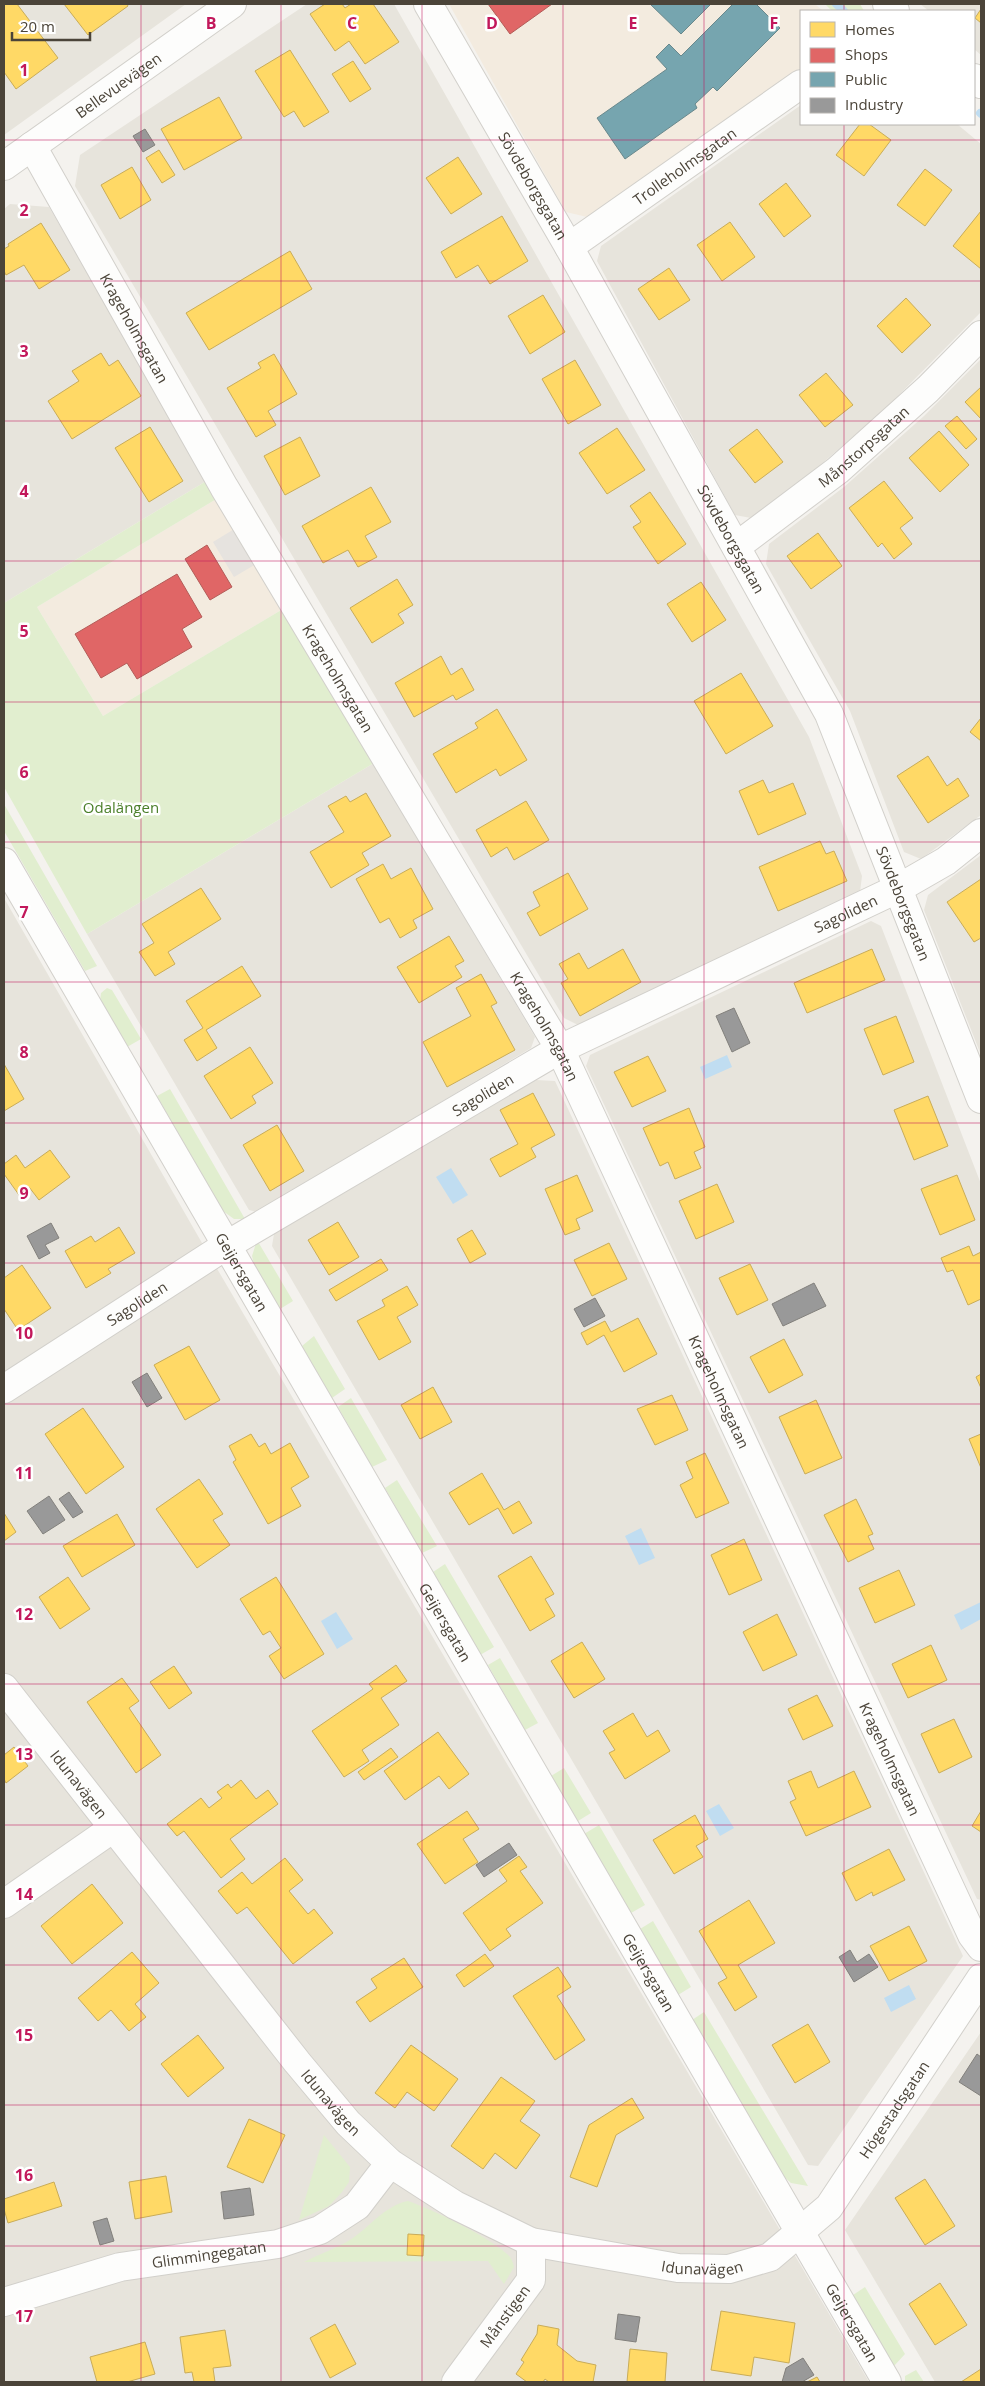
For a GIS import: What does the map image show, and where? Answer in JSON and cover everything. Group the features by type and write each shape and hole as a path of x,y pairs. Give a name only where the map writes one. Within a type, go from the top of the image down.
{"street":[{"name":"Bellevuevägen","path":"4,166 232,4"},
{"name":"Sövdeborgsgatan","path":"428,4 569,247 829,714 981,1099"},
{"name":"Trolleholmsgatan","path":"569,247 800,85"},
{"name":"Krageholmsgatan","path":"32,146 224,487 560,1049 972,1936 981,1947"},
{"name":"Månstorpsgatan","path":"737,546 838,470 928,389 981,335"},
{"name":"Sagoliden","path":"4,1389 227,1245 560,1049 899,888 946,861 981,833"},
{"name":"Geijersgatan","path":"7,875 227,1245 887,2382"},
{"name":"Idunavägen","path":"4,1688 112,1829 297,2062 348,2124 390,2162 455,2205 531,2242 678,2268 728,2269 770,2258 799,2232"},
{"path":"4,1904 112,1829"},
{"name":"Högestadsgatan","path":"799,2232 829,2207 981,1978"},
{"name":"Glimmingegatan","path":"4,2302 120,2267 278,2244 320,2230 357,2206 390,2162"},
{"name":"Månstigen","path":"456,2382 504,2320 531,2280 531,2242"}],"shaded area":[{"path":"4,4 186,4 4,135"},
{"path":"307,4 394,4 809,737 862,876 860,892 580,1026 564,1018 75,186 80,155"},
{"path":"449,4 815,4 822,10 800,10 800,69 587,217 566,212"},
{"path":"920,4 981,4 981,55 975,50 975,10 928,10"},
{"path":"800,106 800,125 958,125 981,144 981,312 885,409 804,479 751,518 735,515 597,261 601,246"},
{"path":"10,204 49,207 208,480 4,603 4,209"},
{"path":"981,359 981,815 921,859 904,852 850,711 766,564 769,544 844,487 924,416"},
{"path":"218,498 283,609 103,716 37,607"},
{"path":"236,528 256,564 234,577 213,542"},
{"path":"374,763 535,1037 531,1048 257,1212 249,1210 87,934"},
{"path":"981,855 981,1055 924,910 928,895"},
{"path":"4,898 202,1243 869,2382 4,2382"},
{"path":"871,921 881,926 981,1184 981,1900 977,1899 586,1066 590,1055"},
{"path":"536,1080 555,1081 963,1956 818,2166 808,2165 272,1246 274,1234"},
{"path":"981,2032 981,2382 935,2382 845,2230"}],"green space":[{"path":"825,4 860,4 863,10 831,10"},
{"name":"Odalängen","path":"208,480 218,498 37,607 103,716 283,609 374,763 87,934 4,787 4,603"},
{"path":"4,804 97,966 85,971 4,831"},
{"path":"107,988 112,990 141,1039 127,1047 100,1001 101,993"},
{"path":"170,1089 245,1219 234,1219 223,1211 157,1096"},
{"path":"257,1240 293,1301 280,1309 254,1264 252,1256"},
{"path":"314,1336 345,1389 332,1398 302,1346"},
{"path":"351,1398 387,1460 372,1467 338,1407"},
{"path":"397,1480 437,1546 422,1553 385,1488"},
{"path":"445,1564 494,1647 480,1655 433,1572"},
{"path":"500,1658 538,1723 525,1730 488,1665"},
{"path":"564,1768 591,1813 578,1821 551,1776"},
{"path":"599,1825 645,1905 631,1913 584,1834"},
{"path":"653,1921 691,1987 678,1995 640,1929"},
{"path":"704,2012 808,2186 791,2183 782,2175 692,2020"},
{"path":"324,2135 350,2167 349,2182 329,2206 299,2220"},
{"path":"408,2201 445,2217 499,2247 512,2260 514,2267 504,2284 488,2261 304,2262 350,2240 384,2212"},
{"path":"865,2287 905,2354 894,2366 853,2295"},
{"path":"916,2370 924,2382 905,2382 905,2376"}],"water":[{"path":"727,1055 732,1067 705,1079 700,1067"},
{"path":"451,1168 468,1195 453,1204 436,1177"},
{"path":"641,1528 655,1558 639,1565 625,1536"},
{"path":"981,1602 981,1619 961,1630 954,1615"},
{"path":"336,1612 353,1639 337,1649 321,1621"},
{"path":"719,1804 734,1828 720,1836 706,1811"},
{"path":"909,1985 916,1999 891,2012 884,1998"}],"building: Homes":[{"path":"4,4 17,4 58,58 16,89 4,72"},
{"path":"64,4 127,4 128,6 88,35"},
{"path":"325,4 342,4 345,8 351,4 373,4 399,42 365,64 349,41 335,51 310,14"},
{"path":"981,9 981,23 975,18"},
{"path":"290,50 329,112 304,127 294,111 284,117 255,71"},
{"path":"353,61 371,89 350,102 332,74"},
{"path":"219,97 242,138 184,170 161,129"},
{"path":"859,125 870,125 891,140 864,176 836,155"},
{"path":"159,150 175,175 162,183 146,158"},
{"path":"458,157 482,194 451,214 426,178"},
{"path":"132,167 151,200 120,219 101,185"},
{"path":"925,169 952,190 925,226 897,205"},
{"path":"786,183 811,216 784,237 759,204"},
{"path":"981,211 981,269 953,246"},
{"path":"502,216 528,261 490,284 478,265 456,278 441,252"},
{"path":"730,222 755,257 722,281 697,245"},
{"path":"41,223 70,270 39,289 24,265 6,275 4,271 4,249 9,246 8,244"},
{"path":"290,251 312,289 209,350 186,313"},
{"path":"669,268 690,300 659,320 638,289"},
{"path":"543,295 565,332 530,354 508,316"},
{"path":"906,298 931,325 902,353 877,326"},
{"path":"101,353 109,366 118,360 141,396 72,439 48,401 79,381 72,371"},
{"path":"274,354 297,394 268,411 276,425 256,437 227,388 261,368 258,363"},
{"path":"575,360 601,405 568,424 542,379"},
{"path":"826,373 853,405 825,427 799,395"},
{"path":"981,387 981,419 965,402"},
{"path":"957,416 977,439 966,449 945,426"},
{"path":"150,427 183,481 149,502 115,448"},
{"path":"617,428 645,470 607,494 579,453"},
{"path":"757,429 783,462 755,483 729,450"},
{"path":"939,431 969,465 940,492 909,458"},
{"path":"300,437 320,476 285,495 264,456"},
{"path":"884,481 913,518 900,528 912,544 894,559 882,543 878,547 849,508"},
{"path":"371,487 391,522 365,536 377,557 358,567 348,550 323,563 302,526"},
{"path":"650,492 686,544 658,564 633,527 641,522 630,506"},
{"path":"818,533 842,566 811,589 787,556"},
{"path":"397,579 413,605 398,614 404,623 372,643 350,608"},
{"path":"701,582 726,620 692,642 667,604"},
{"path":"441,656 451,675 462,668 474,690 456,700 453,695 414,717 395,683"},
{"path":"741,673 773,726 726,754 694,701"},
{"path":"497,709 527,760 500,776 496,769 456,793 433,754 478,728 475,723"},
{"path":"981,718 981,741 970,732"},
{"path":"928,756 947,786 958,778 969,796 928,823 897,776"},
{"path":"763,780 769,793 793,783 806,814 758,835 739,791"},
{"path":"366,793 391,836 362,853 369,865 331,888 310,852 344,832 328,806 346,796 350,802"},
{"path":"526,801 549,840 514,860 507,847 491,857 476,830"},
{"path":"820,841 826,854 834,851 847,881 778,911 759,867"},
{"path":"383,864 391,879 411,868 433,909 413,920 417,928 400,938 389,918 380,923 356,879"},
{"path":"568,873 588,909 540,936 527,913 540,906 533,892"},
{"path":"981,879 981,938 974,942 947,902"},
{"path":"201,888 221,919 168,952 175,964 155,976 139,952 154,943 142,924"},
{"path":"449,936 464,961 455,966 462,977 419,1003 397,967"},
{"path":"623,949 641,982 580,1016 561,983 568,979 559,964 579,953 588,969"},
{"path":"872,949 885,980 807,1013 794,983"},
{"path":"242,966 261,996 206,1030 217,1048 197,1061 184,1040 203,1028 186,1001"},
{"path":"481,974 497,1003 491,1006 515,1050 447,1087 423,1042 471,1016 456,988"},
{"path":"896,1016 914,1062 883,1075 864,1029"},
{"path":"250,1047 273,1083 252,1096 256,1103 231,1119 204,1076"},
{"path":"648,1056 666,1091 632,1107 614,1072"},
{"path":"4,1064 24,1099 4,1111"},
{"path":"533,1093 555,1135 531,1148 536,1157 500,1177 490,1159 518,1144 500,1110"},
{"path":"928,1096 948,1146 914,1160 894,1110"},
{"path":"689,1108 705,1147 694,1152 701,1168 675,1179 668,1162 660,1166 643,1128"},
{"path":"277,1125 304,1171 270,1191 243,1145"},
{"path":"50,1150 70,1177 39,1200 29,1187 19,1195 4,1174 4,1164 16,1155 25,1168"},
{"path":"577,1175 593,1211 576,1219 580,1229 565,1235 545,1189"},
{"path":"957,1175 975,1220 940,1235 921,1189"},
{"path":"717,1184 734,1222 696,1239 679,1201"},
{"path":"338,1222 359,1257 329,1275 308,1240"},
{"path":"119,1227 135,1253 108,1269 111,1273 86,1288 65,1251 91,1236 95,1242"},
{"path":"472,1230 486,1254 470,1263 457,1239"},
{"path":"609,1243 627,1279 592,1296 574,1260"},
{"path":"969,1246 973,1256 981,1252 981,1299 968,1305 953,1270 947,1272 941,1258"},
{"path":"381,1259 388,1270 336,1301 329,1290"},
{"path":"750,1264 768,1300 737,1315 719,1278"},
{"path":"22,1265 51,1308 18,1330 4,1309 4,1278"},
{"path":"407,1286 418,1305 397,1317 411,1342 379,1360 357,1321 385,1306 382,1300"},
{"path":"638,1318 657,1354 624,1372 604,1335 587,1345 581,1333 605,1321 611,1332"},
{"path":"784,1339 803,1375 769,1393 750,1357"},
{"path":"189,1346 220,1400 185,1420 154,1365"},
{"path":"981,1374 981,1388 976,1377"},
{"path":"433,1387 452,1422 420,1439 401,1405"},
{"path":"672,1395 688,1430 655,1445 637,1409"},
{"path":"816,1400 842,1458 805,1474 779,1417"},
{"path":"83,1408 124,1467 86,1494 45,1434"},
{"path":"251,1434 259,1447 265,1443 271,1454 290,1443 309,1477 291,1488 301,1506 268,1524 233,1462 236,1460 229,1446"},
{"path":"981,1434 981,1468 969,1439"},
{"path":"705,1453 729,1503 696,1518 680,1485 693,1478 686,1462"},
{"path":"482,1473 504,1510 519,1501 532,1523 513,1534 498,1508 469,1525 449,1493"},
{"path":"199,1479 223,1514 213,1520 230,1545 197,1568 156,1509"},
{"path":"856,1499 873,1534 868,1536 874,1549 848,1562 824,1515"},
{"path":"4,1513 16,1532 4,1541"},
{"path":"117,1514 135,1545 82,1577 63,1546"},
{"path":"744,1539 762,1580 729,1595 711,1555"},
{"path":"531,1556 554,1594 545,1599 555,1616 530,1631 498,1576"},
{"path":"899,1570 915,1605 875,1623 859,1588"},
{"path":"68,1577 90,1609 60,1629 39,1597"},
{"path":"276,1577 324,1654 284,1679 269,1656 281,1648 270,1631 263,1635 240,1599"},
{"path":"777,1614 797,1655 763,1671 743,1632"},
{"path":"582,1642 605,1679 574,1698 551,1661"},
{"path":"931,1645 947,1680 908,1698 892,1664"},
{"path":"396,1665 407,1681 381,1698 399,1725 362,1750 369,1761 344,1777 312,1731 373,1689 369,1684"},
{"path":"174,1666 192,1693 169,1709 150,1682"},
{"path":"122,1678 139,1701 129,1708 161,1755 136,1773 87,1702"},
{"path":"817,1695 833,1726 803,1740 788,1709"},
{"path":"633,1713 647,1737 658,1730 670,1751 625,1779 609,1753 615,1750 603,1731"},
{"path":"954,1719 972,1757 939,1773 921,1734"},
{"path":"438,1732 469,1774 449,1789 439,1776 405,1800 384,1771"},
{"path":"14,1747 28,1766 6,1783 4,1779 4,1755"},
{"path":"391,1748 398,1757 364,1780 358,1772"},
{"path":"811,1771 818,1788 854,1771 871,1807 806,1836 790,1802 796,1799 788,1781"},
{"path":"241,1780 256,1799 268,1790 278,1804 230,1839 245,1859 221,1878 184,1831 177,1836 167,1824 201,1798 209,1808 222,1798 217,1792 228,1784 231,1788"},
{"path":"467,1811 479,1829 463,1839 478,1862 445,1884 417,1844"},
{"path":"981,1811 981,1832 972,1826"},
{"path":"695,1815 708,1839 696,1846 703,1857 674,1874 653,1840"},
{"path":"889,1849 905,1880 873,1896 872,1892 856,1901 842,1873"},
{"path":"519,1856 527,1867 520,1871 543,1903 506,1929 511,1936 490,1951 463,1913 507,1881 499,1870"},
{"path":"285,1858 303,1880 289,1891 308,1914 314,1909 333,1933 293,1964 247,1907 237,1914 218,1891 242,1872 252,1884"},
{"path":"92,1884 123,1923 72,1964 41,1926"},
{"path":"749,1900 775,1943 738,1965 757,1997 735,2011 718,1983 727,1978 699,1931"},
{"path":"909,1926 927,1961 889,1981 870,1946"},
{"path":"132,1952 159,1983 135,2004 146,2017 129,2031 111,2010 98,2021 78,1998"},
{"path":"485,1954 494,1966 464,1987 456,1975"},
{"path":"404,1958 423,1987 370,2022 356,2002 377,1988 371,1979"},
{"path":"558,1967 571,1987 557,1996 585,2040 555,2060 513,1996"},
{"path":"808,2024 830,2062 795,2083 772,2045"},
{"path":"198,2035 224,2068 188,2097 161,2064"},
{"path":"411,2045 458,2079 434,2111 407,2092 395,2108 375,2093"},
{"path":"501,2077 535,2101 520,2121 540,2135 516,2169 495,2153 483,2169 451,2146"},
{"path":"632,2098 644,2118 616,2135 597,2187 570,2177 589,2125"},
{"path":"249,2119 285,2135 263,2183 227,2167"},
{"path":"166,2176 172,2212 135,2219 129,2182"},
{"path":"925,2179 955,2226 925,2245 895,2198"},
{"path":"54,2182 62,2206 8,2223 4,2209 4,2199"},
{"path":"408,2234 424,2235 423,2256 407,2255"},
{"path":"940,2283 967,2325 935,2345 909,2304"},
{"path":"721,2311 795,2323 789,2363 754,2357 751,2376 711,2370"},
{"path":"335,2324 356,2364 330,2378 310,2338"},
{"path":"538,2325 559,2329 557,2345 577,2361 596,2365 593,2382 549,2382 545,2379 543,2382 527,2382 516,2374 524,2362 521,2360 537,2334"},
{"path":"225,2330 231,2366 213,2368 215,2382 194,2382 192,2372 185,2373 180,2337"},
{"path":"145,2342 155,2374 127,2382 97,2382 90,2357"},
{"path":"630,2349 667,2353 665,2382 627,2382"},
{"path":"981,2369 981,2382 961,2382"},
{"path":"817,2377 820,2382 807,2382"}],"building: Shops":[{"path":"488,4 552,4 510,34"},
{"path":"207,545 232,587 210,600 185,559"},
{"path":"177,574 202,617 182,629 192,647 137,679 127,663 101,678 75,634"}],"building: Public":[{"path":"650,4 711,4 681,34"},
{"path":"733,4 756,4 780,28 717,91 713,87 695,104 697,108 625,159 597,118 667,69 656,57 669,44 681,56"}],"building: Industry":[{"path":"145,129 155,145 143,152 133,136"},
{"path":"734,1008 750,1043 732,1052 716,1016"},
{"path":"51,1223 59,1238 45,1245 50,1253 39,1259 27,1236"},
{"path":"814,1283 826,1306 783,1326 772,1304"},
{"path":"595,1298 605,1316 584,1327 574,1309"},
{"path":"147,1373 162,1398 147,1407 132,1382"},
{"path":"69,1492 83,1512 73,1518 59,1499"},
{"path":"49,1496 65,1520 43,1534 27,1511"},
{"path":"509,1843 517,1855 484,1877 476,1865"},
{"path":"850,1950 857,1962 869,1954 878,1967 854,1982 839,1957"},
{"path":"977,2054 981,2057 981,2096 959,2082"},
{"path":"250,2188 254,2215 224,2219 221,2192"},
{"path":"107,2218 114,2241 100,2245 93,2222"},
{"path":"618,2314 640,2317 636,2342 615,2339"},
{"path":"803,2358 814,2375 802,2382 782,2382 786,2368"}],"waterway":[{"path":"836,4 843,10"}]}
